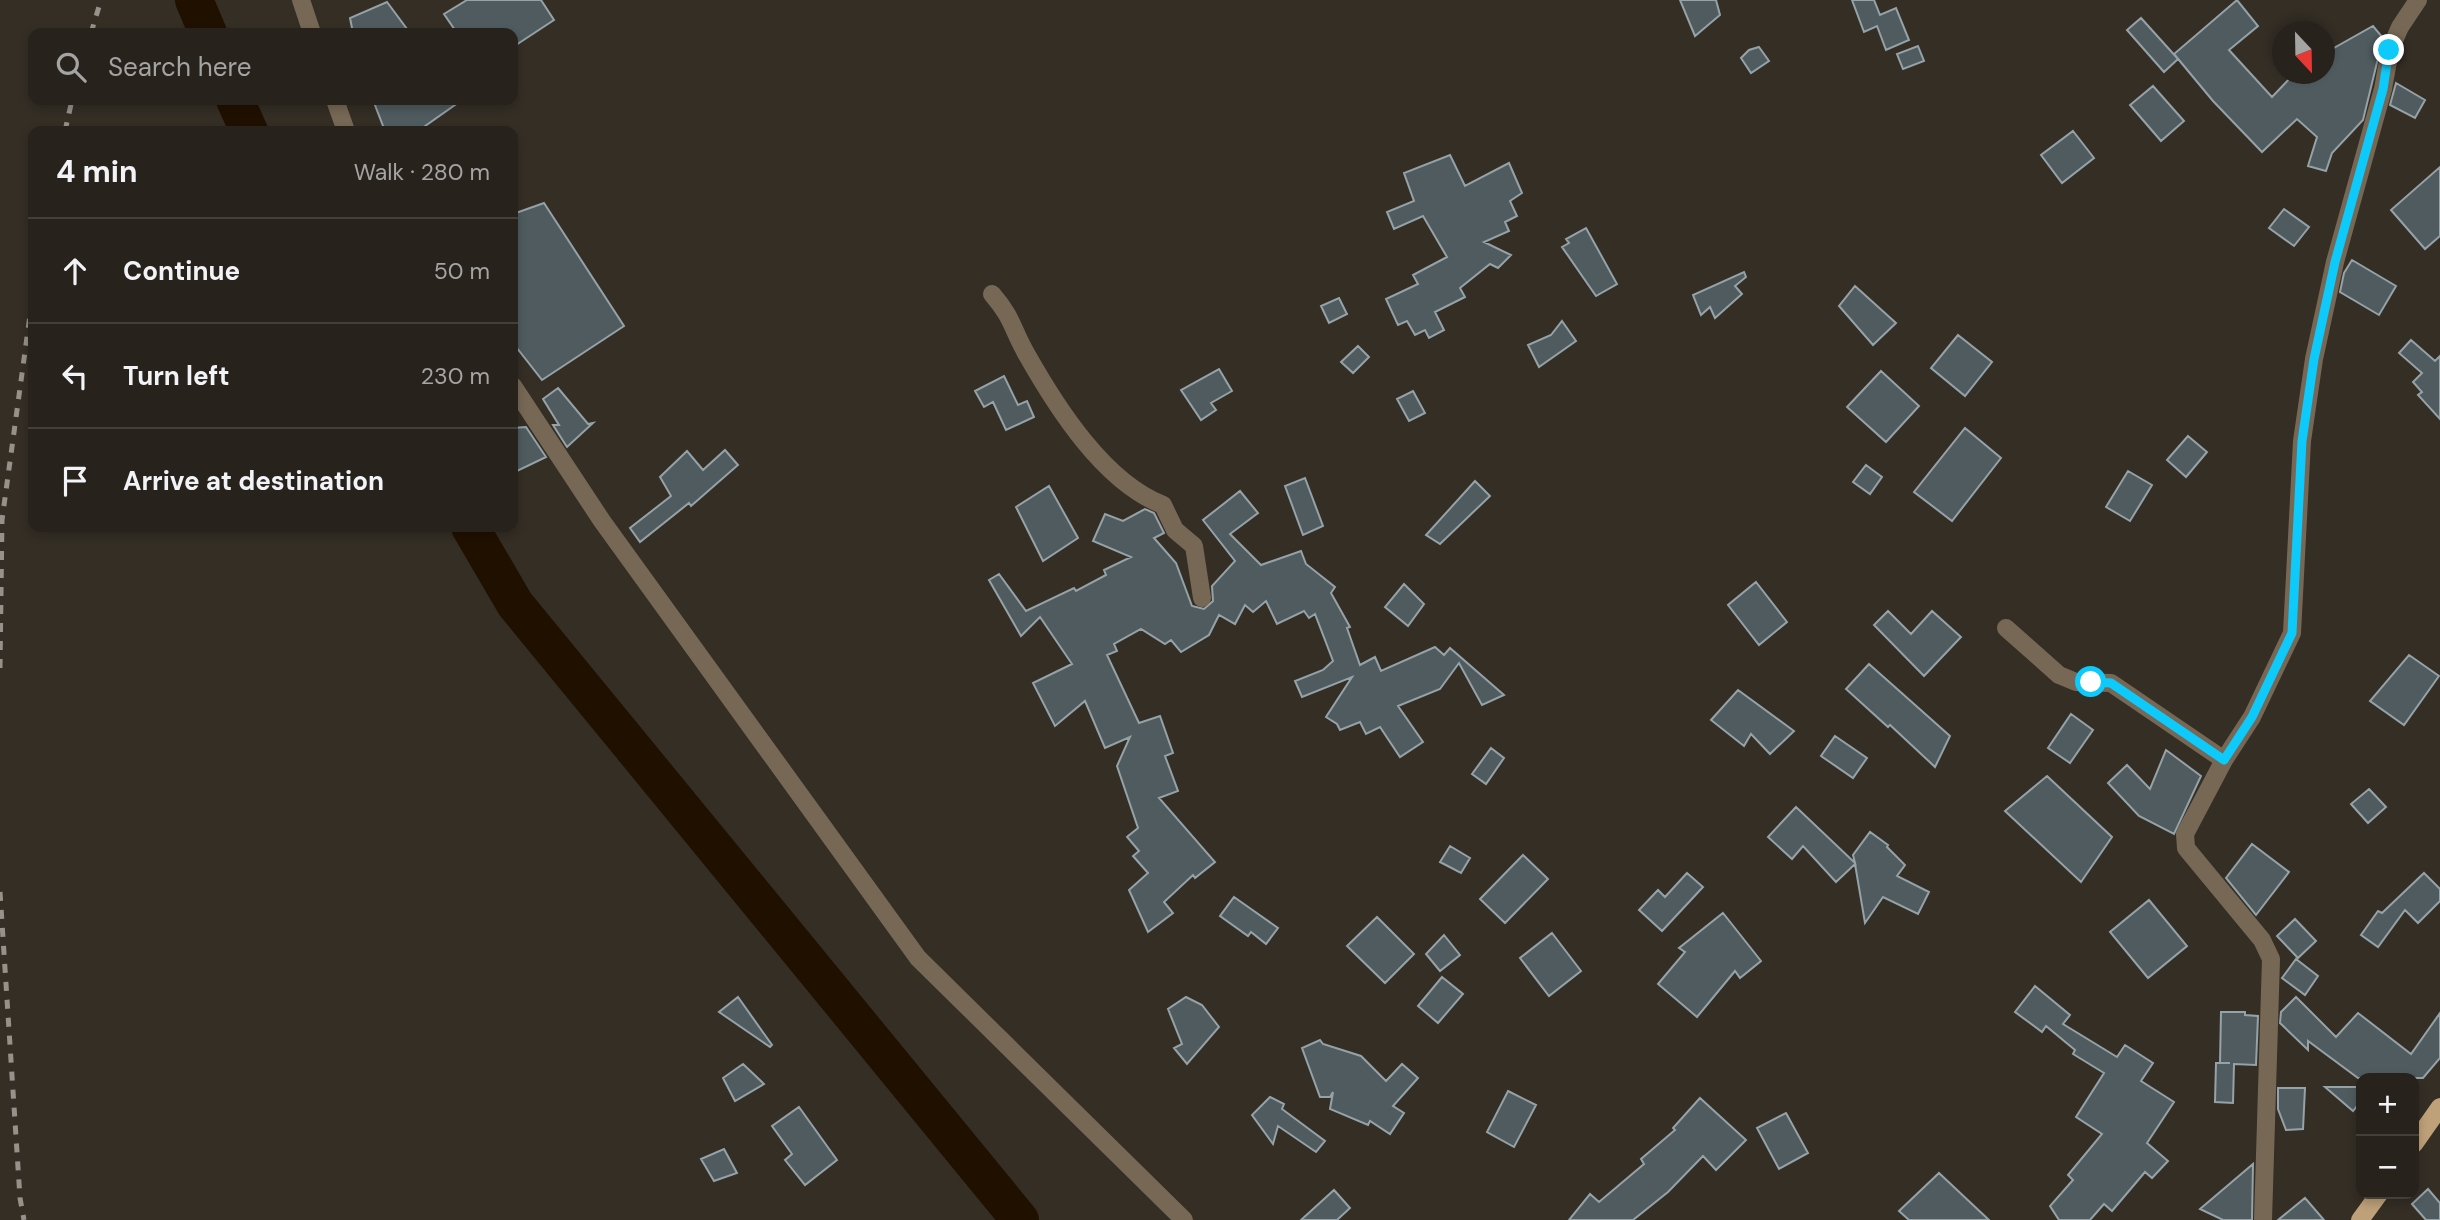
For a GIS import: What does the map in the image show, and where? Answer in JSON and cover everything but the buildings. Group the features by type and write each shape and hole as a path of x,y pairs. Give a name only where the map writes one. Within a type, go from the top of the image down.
{"main road":[{"path":"2419,1137 2440,1107"},
{"path":"2360,1220 2375,1199"}],"street":[{"path":"301,0 310,28"},
{"path":"2263,1220 2271,959 2262,940 2186,848 2185,834 2224,760 2252,717 2292,633 2302,441 2314,359 2335,262 2383,89 2389,50 2417,0"},
{"path":"337,105 344,126"},
{"path":"992,294 1009,313 1024,350 1051,398 1085,442 1140,496 1163,505 1175,530 1194,546 1202,598"},
{"path":"518,394 602,521 918,958 1184,1220"},
{"path":"2007,628 2059,674 2076,682 2111,683 2224,760"}],"waterway":[{"path":"194,0 206,28"},
{"path":"237,105 247,126"},
{"path":"473,532 515,604 1020,1220"}],"railway":[{"path":"93,28 101,0"},
{"path":"66,126 71,105"},
{"path":"0,668 2,520 28,330"},
{"path":"0,892 20,1198 24,1220"}],"route":[{"path":"2091,682 2111,683 2224,760 2252,717 2292,633 2302,441 2314,359 2335,262 2383,89 2389,50"}]}
